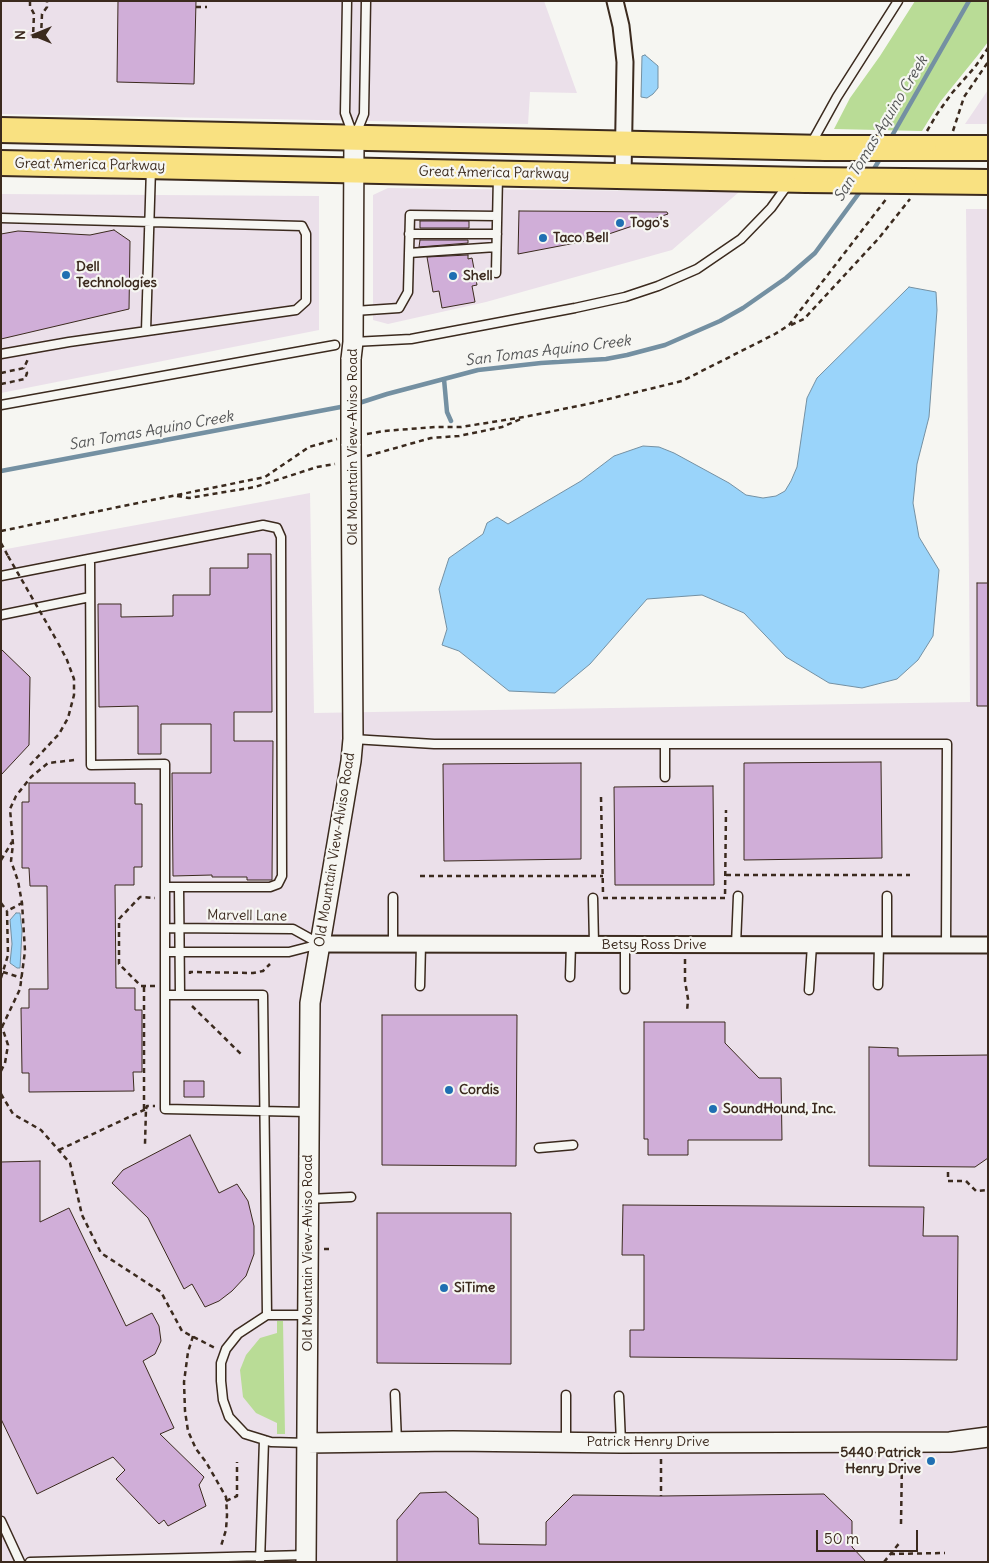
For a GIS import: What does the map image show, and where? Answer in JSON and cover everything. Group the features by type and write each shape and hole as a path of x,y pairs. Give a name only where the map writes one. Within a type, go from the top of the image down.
{"main road":[{"path":"1,130 818,147 923,143 952,148 988,148"},
{"name":"Great America Parkway","path":"1,163 799,180 905,187 988,182"}],"street":[{"path":"615,1 621,26 625,62 623,176"},
{"name":"Old Mountain View-Alviso Road","path":"306,1559 310,1003 351,761 353,739 352,444 346,349 354,311 354,138"},
{"name":"Betsy Ross Drive","path":"320,944 988,945"},
{"name":"Patrick Henry Drive","path":"307,1443 950,1442 988,1437"}],"lane":[{"path":"347,1 345,112 354,138"},
{"path":"354,138 364,114 366,1"},
{"path":"818,147 837,97 898,1"},
{"path":"146,331 151,166"},
{"path":"496,273 498,173"},
{"path":"1,405 412,339 625,298 658,286 696,268 741,240 799,180"},
{"path":"354,311 400,308 408,292 410,215 497,216"},
{"path":"1,218 302,226 306,234 306,301 296,310 1,354"},
{"path":"409,234 497,234"},
{"path":"409,253 496,247"},
{"path":"1,576 263,525 277,528 281,536 282,876 278,884 270,888 166,887"},
{"path":"90,559 91,765 165,764 165,1108 309,1112"},
{"path":"1,615 90,596"},
{"path":"353,739 434,744 947,744 946,945"},
{"path":"665,744 665,777"},
{"path":"179,887 180,995"},
{"path":"736,945 738,896"},
{"path":"878,985 887,896"},
{"path":"393,897 393,944"},
{"path":"593,898 594,944"},
{"name":"Marvell Lane","path":"166,928 293,929 320,944"},
{"path":"166,952 289,952 320,944"},
{"path":"420,944 420,986"},
{"path":"570,977 571,944"},
{"path":"624,944 625,989"},
{"path":"810,990 812,945"},
{"path":"165,995 263,995 267,1315"},
{"path":"539,1148 573,1145"},
{"path":"308,1199 351,1197"},
{"path":"307,1443 271,1442 245,1434 229,1417 223,1400 221,1363 226,1349 238,1334 267,1315 308,1315"},
{"path":"395,1394 396,1442"},
{"path":"566,1395 566,1442"},
{"path":"619,1396 621,1443"},
{"path":"260,1559 264,1440"},
{"path":"1,1521 20,1562"},
{"path":"30,1562 216,1557 306,1559"}],"path":[{"path":"30,1 34,14 33,37 41,37 42,14 47,7 47,1"},
{"path":"196,7 208,7"},
{"path":"923,143 942,107 988,48"},
{"path":"952,148 952,134 964,97 988,62"},
{"path":"173,495 189,498 255,487 317,467 352,444 435,427 461,427 524,417 588,404 682,381 804,319 878,238 905,187"},
{"path":"789,325 877,213 905,187"},
{"path":"24,368 32,348"},
{"path":"1,373 24,368"},
{"path":"1,384 24,379 28,373 24,368"},
{"path":"1,531 264,477 309,447 459,436 502,428 524,417"},
{"path":"1,544 57,641 74,679 74,695 68,718 59,734 30,765"},
{"path":"1,1071 5,1063 8,1045 2,1026 20,989 25,951 22,903 18,881 11,862 10,809 16,796 31,777 48,763 75,760"},
{"path":"601,797 602,898 726,898 726,810"},
{"path":"1,860 12,841"},
{"path":"726,875 910,875"},
{"path":"420,876 603,876"},
{"path":"155,898 140,897 119,919 119,964 141,986 155,986"},
{"path":"1,903 7,912 8,955 1,978"},
{"path":"7,912 22,903"},
{"path":"685,958 688,1012"},
{"path":"4,972 22,978"},
{"path":"144,986 145,1144"},
{"path":"1,1094 13,1114 41,1130 70,1163 82,1215 101,1253 161,1292 182,1331 225,1353"},
{"path":"59,1150 144,1110"},
{"path":"948,1172 948,1181 966,1181 976,1191 988,1190"},
{"path":"322,1249 330,1249"},
{"path":"193,1336 188,1352 184,1382 188,1430 196,1449 226,1497 226,1530 223,1543 216,1557"},
{"path":"661,1459 661,1496"},
{"path":"901,1524 902,1459"},
{"path":"226,1501 237,1496 237,1462"},
{"path":"884,1562 901,1540"},
{"path":"890,1554 945,1553"}],"shaded area":[{"path":"1,1 544,1 577,93 530,92 528,124 1,114"},
{"path":"988,90 988,124 965,124"},
{"path":"388,188 739,192 672,250 486,302 388,324 373,320 373,195"},
{"path":"1,194 319,196 319,330 1,393"},
{"path":"966,209 988,209 988,1562 1,1562 1,550 310,493 314,713 970,702"}],"green space":[{"path":"915,1 988,1 988,42 940,102 922,131 834,129 850,98 880,56"},
{"path":"277,1321 283,1321 285,1434 277,1434 277,1423 256,1413 243,1397 240,1370 246,1355 260,1338 277,1333"}],"water":[{"path":"645,55 658,66 658,88 647,98 641,97 642,56"},
{"path":"909,287 936,292 937,310 929,417 917,464 913,503 919,537 939,570 933,636 918,660 897,679 862,688 829,683 786,657 744,613 702,595 647,599 590,664 555,693 509,691 459,651 442,645 447,629 439,589 449,558 483,534 487,523 497,517 508,524 581,481 614,456 643,446 659,447 674,453 729,483 746,495 763,498 776,496 785,491 797,467 807,398 817,378"},
{"path":"16,913 20,913 22,931 20,968 10,963 12,944 10,920"}],"building":[{"path":"118,1 196,1 194,84 117,82"},
{"path":"519,211 667,212 668,214 591,240 518,254"},
{"path":"420,221 469,221 469,228 420,228"},
{"name":"Dell Technologies","path":"114,230 130,241 129,309 1,339 1,234 18,231 90,235"},
{"path":"420,240 468,240 468,243 419,247"},
{"name":"Shell","path":"468,255 468,259 472,258 477,285 472,286 475,302 442,308 439,291 433,292 427,257"},
{"path":"248,554 271,554 272,712 234,712 234,741 273,741 272,880 247,880 247,877 212,877 212,875 173,876 172,773 211,773 211,724 161,724 161,754 138,754 138,706 99,707 98,604 121,604 121,617 173,616 173,595 210,595 210,568 248,568"},
{"path":"977,583 988,583 988,706 977,706"},
{"path":"1,649 30,677 29,745 1,775"},
{"path":"881,762 882,858 744,860 744,763"},
{"path":"581,763 581,859 444,861 443,764"},
{"path":"29,783 135,783 135,804 142,804 142,867 134,867 134,885 115,885 116,988 135,988 135,1010 142,1010 142,1072 133,1072 134,1091 29,1092 29,1073 22,1073 21,1008 29,1008 29,989 48,989 47,886 30,886 29,868 22,868 22,802 29,802"},
{"path":"713,786 714,885 615,885 614,787"},
{"name":"Cordis","path":"382,1015 517,1015 516,1166 382,1165"},
{"name":"SoundHound, Inc.","path":"644,1022 725,1022 725,1043 759,1078 781,1078 782,1140 688,1140 688,1155 648,1155 648,1139 644,1139"},
{"path":"869,1047 898,1048 898,1056 988,1055 988,1158 975,1167 869,1166"},
{"path":"184,1081 204,1081 204,1097 184,1097"},
{"path":"190,1135 219,1193 237,1184 248,1201 254,1226 254,1254 246,1276 219,1301 205,1307 192,1284 184,1289 148,1218 112,1183 123,1170"},
{"path":"40,1161 40,1222 69,1208 126,1326 152,1313 159,1326 161,1341 155,1354 143,1361 174,1428 160,1434 204,1477 199,1485 206,1506 168,1526 164,1520 159,1524 116,1479 125,1470 113,1457 37,1494 1,1419 1,1162"},
{"path":"623,1205 924,1207 923,1236 958,1236 957,1360 630,1357 630,1330 644,1330 644,1255 622,1255"},
{"name":"SiTime","path":"377,1213 511,1213 511,1364 377,1363"},
{"path":"446,1492 478,1518 479,1544 546,1545 546,1522 573,1495 824,1494 852,1521 852,1547 866,1562 397,1562 397,1520 420,1493"}],"waterway":[{"name":"San Tomas Aquino Creek","path":"889,141 969,1"},
{"name":"San Tomas Aquino Creek","path":"871,174 881,157"},
{"name":"San Tomas Aquino Creek","path":"356,404 478,370 541,363 606,359 665,345 720,321 743,308 786,278 815,253 862,189"},
{"path":"444,379 447,412 451,421"},
{"name":"San Tomas Aquino Creek","path":"1,471 346,406"}],"place":[{"name":"Togo's","path":"620,223"},
{"name":"Taco Bell","path":"543,238"},
{"name":"Dell Technologies","path":"66,275"},
{"name":"Shell","path":"453,276"},
{"name":"Cordis","path":"449,1090"},
{"name":"SoundHound, Inc.","path":"713,1109"},
{"name":"SiTime","path":"444,1288"},
{"name":"5440 Patrick Henry Drive","path":"931,1461"}]}
